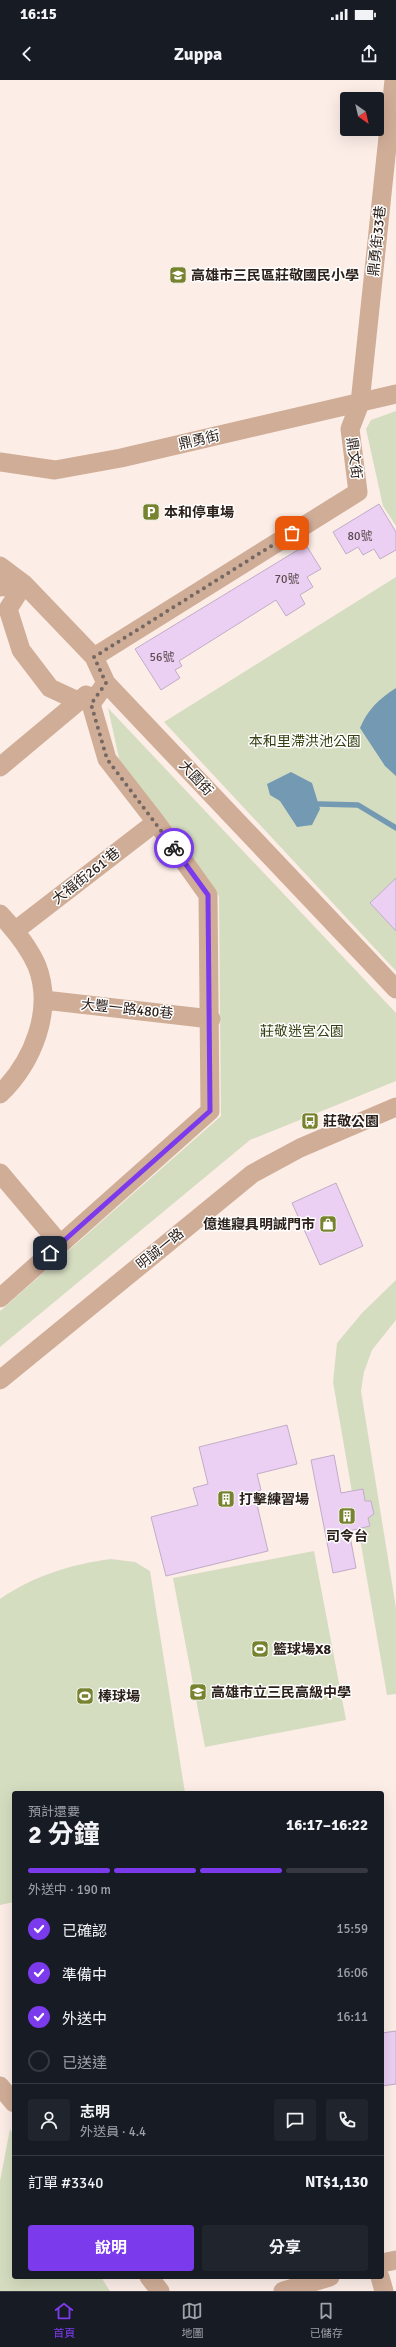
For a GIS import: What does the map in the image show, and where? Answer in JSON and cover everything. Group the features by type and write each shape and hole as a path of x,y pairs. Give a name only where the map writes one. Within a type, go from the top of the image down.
{"street":[{"name":"鼎勇街33巷","path":"360,403 388,218 394,88"},
{"name":"鼎勇街","path":"0,462 55,470 121,458 396,394"},
{"name":"鼎文街","path":"94,657 358,492 350,429 360,403"},
{"name":"大園街","path":"0,566 24,584 94,657 106,683 396,989"},
{"path":"0,587 24,584"},
{"path":"24,584 4,612 21,650 50,688 78,700"},
{"path":"0,767 78,700 106,683"},
{"path":"0,1298 210,1111 211,1019 208,895 156,822 107,759 91,704 106,683"},
{"name":"大福街261'巷","path":"16,930 156,822"},
{"path":"0,914 16,930 37,966 44,1000 36,1041 9,1085 0,1094"},
{"name":"大豐一路480巷","path":"44,1000 211,1019"},
{"name":"明誠一路","path":"0,1380 252,1174 300,1148 396,1107"},
{"path":"0,1174 60,1244"},
{"path":"0,2086 12,2101"},
{"path":"384,2263 396,2260"},
{"path":"151,2279 160,2291"},
{"path":"283,2291 323,2279"},
{"path":"381,2279 384,2291"}],"green space":[{"path":"396,411 396,526 383,506 366,429 371,420"},
{"name":"本和里滯洪池公園","path":"396,577 396,971 164,722"},
{"name":"莊敬迷宮公園","path":"108,708 396,1013 396,1081 250,1140 0,1347 0,1311 221,1116 219,896 120,763"},
{"path":"396,1280 396,1320 372,1350 364,1372 361,1391 396,1608 396,1694 387,1695 333,1382 337,1343 362,1313"},
{"name":"籃球場X8","path":"314,1551 346,1720 205,1747 173,1578"},
{"name":"棒球場","path":"111,1559 135,1562 150,1571 185,1791 12,1791 12,1902 0,1905 0,1599 26,1584 53,1572 96,1561"},
{"path":"10,2129 12,2132 12,2279 102,2279 110,2291 0,2291 0,2181"}],"water":[{"path":"396,688 396,776 385,766 360,728 370,710 384,696"},
{"path":"291,772 312,783 320,809 312,825 297,827 280,801 270,795 267,784"}],"building":[{"path":"379,504 396,532 396,550 380,559 374,549 363,555 358,547 346,554 333,532"},
{"path":"306,545 321,569 307,577 313,587 300,595 305,604 286,616 276,600 179,661 182,666 175,670 180,678 161,690 135,649"},
{"path":"396,878 396,931 370,903"},
{"name":"億進寢具明誠門市","path":"336,1183 363,1246 320,1265 292,1203"},
{"name":"打擊練習場","path":"287,1425 297,1464 257,1474 261,1490 254,1492 268,1551 166,1576 151,1517 198,1505 193,1488 208,1484 199,1447"},
{"name":"司令台","path":"334,1455 341,1493 363,1489 365,1501 371,1501 374,1514 368,1518 370,1526 349,1531 356,1568 333,1573 311,1460"},
{"path":"396,2031 396,2084 384,2086 384,2033"}],"waterway":[{"path":"319,804 358,805 396,828"}],"way so far":[{"path":"174,848 156,822 107,759 91,704 106,683 94,657 292,533"}],"place":[{"name":"高雄市三民區莊敬國民小學","path":"178,275"},
{"name":"本和停車場","path":"151,512"},
{"name":"莊敬公園","path":"310,1121"},
{"name":"億進寢具明誠門市","path":"328,1224"},
{"name":"打擊練習場","path":"226,1499"},
{"name":"司令台","path":"347,1516"},
{"name":"籃球場X8","path":"260,1649"},
{"name":"高雄市立三民高級中學","path":"198,1692"},
{"name":"棒球場","path":"85,1696"}],"route":[{"path":"50,1253 210,1111 211,1019 208,895 174,848"}]}
